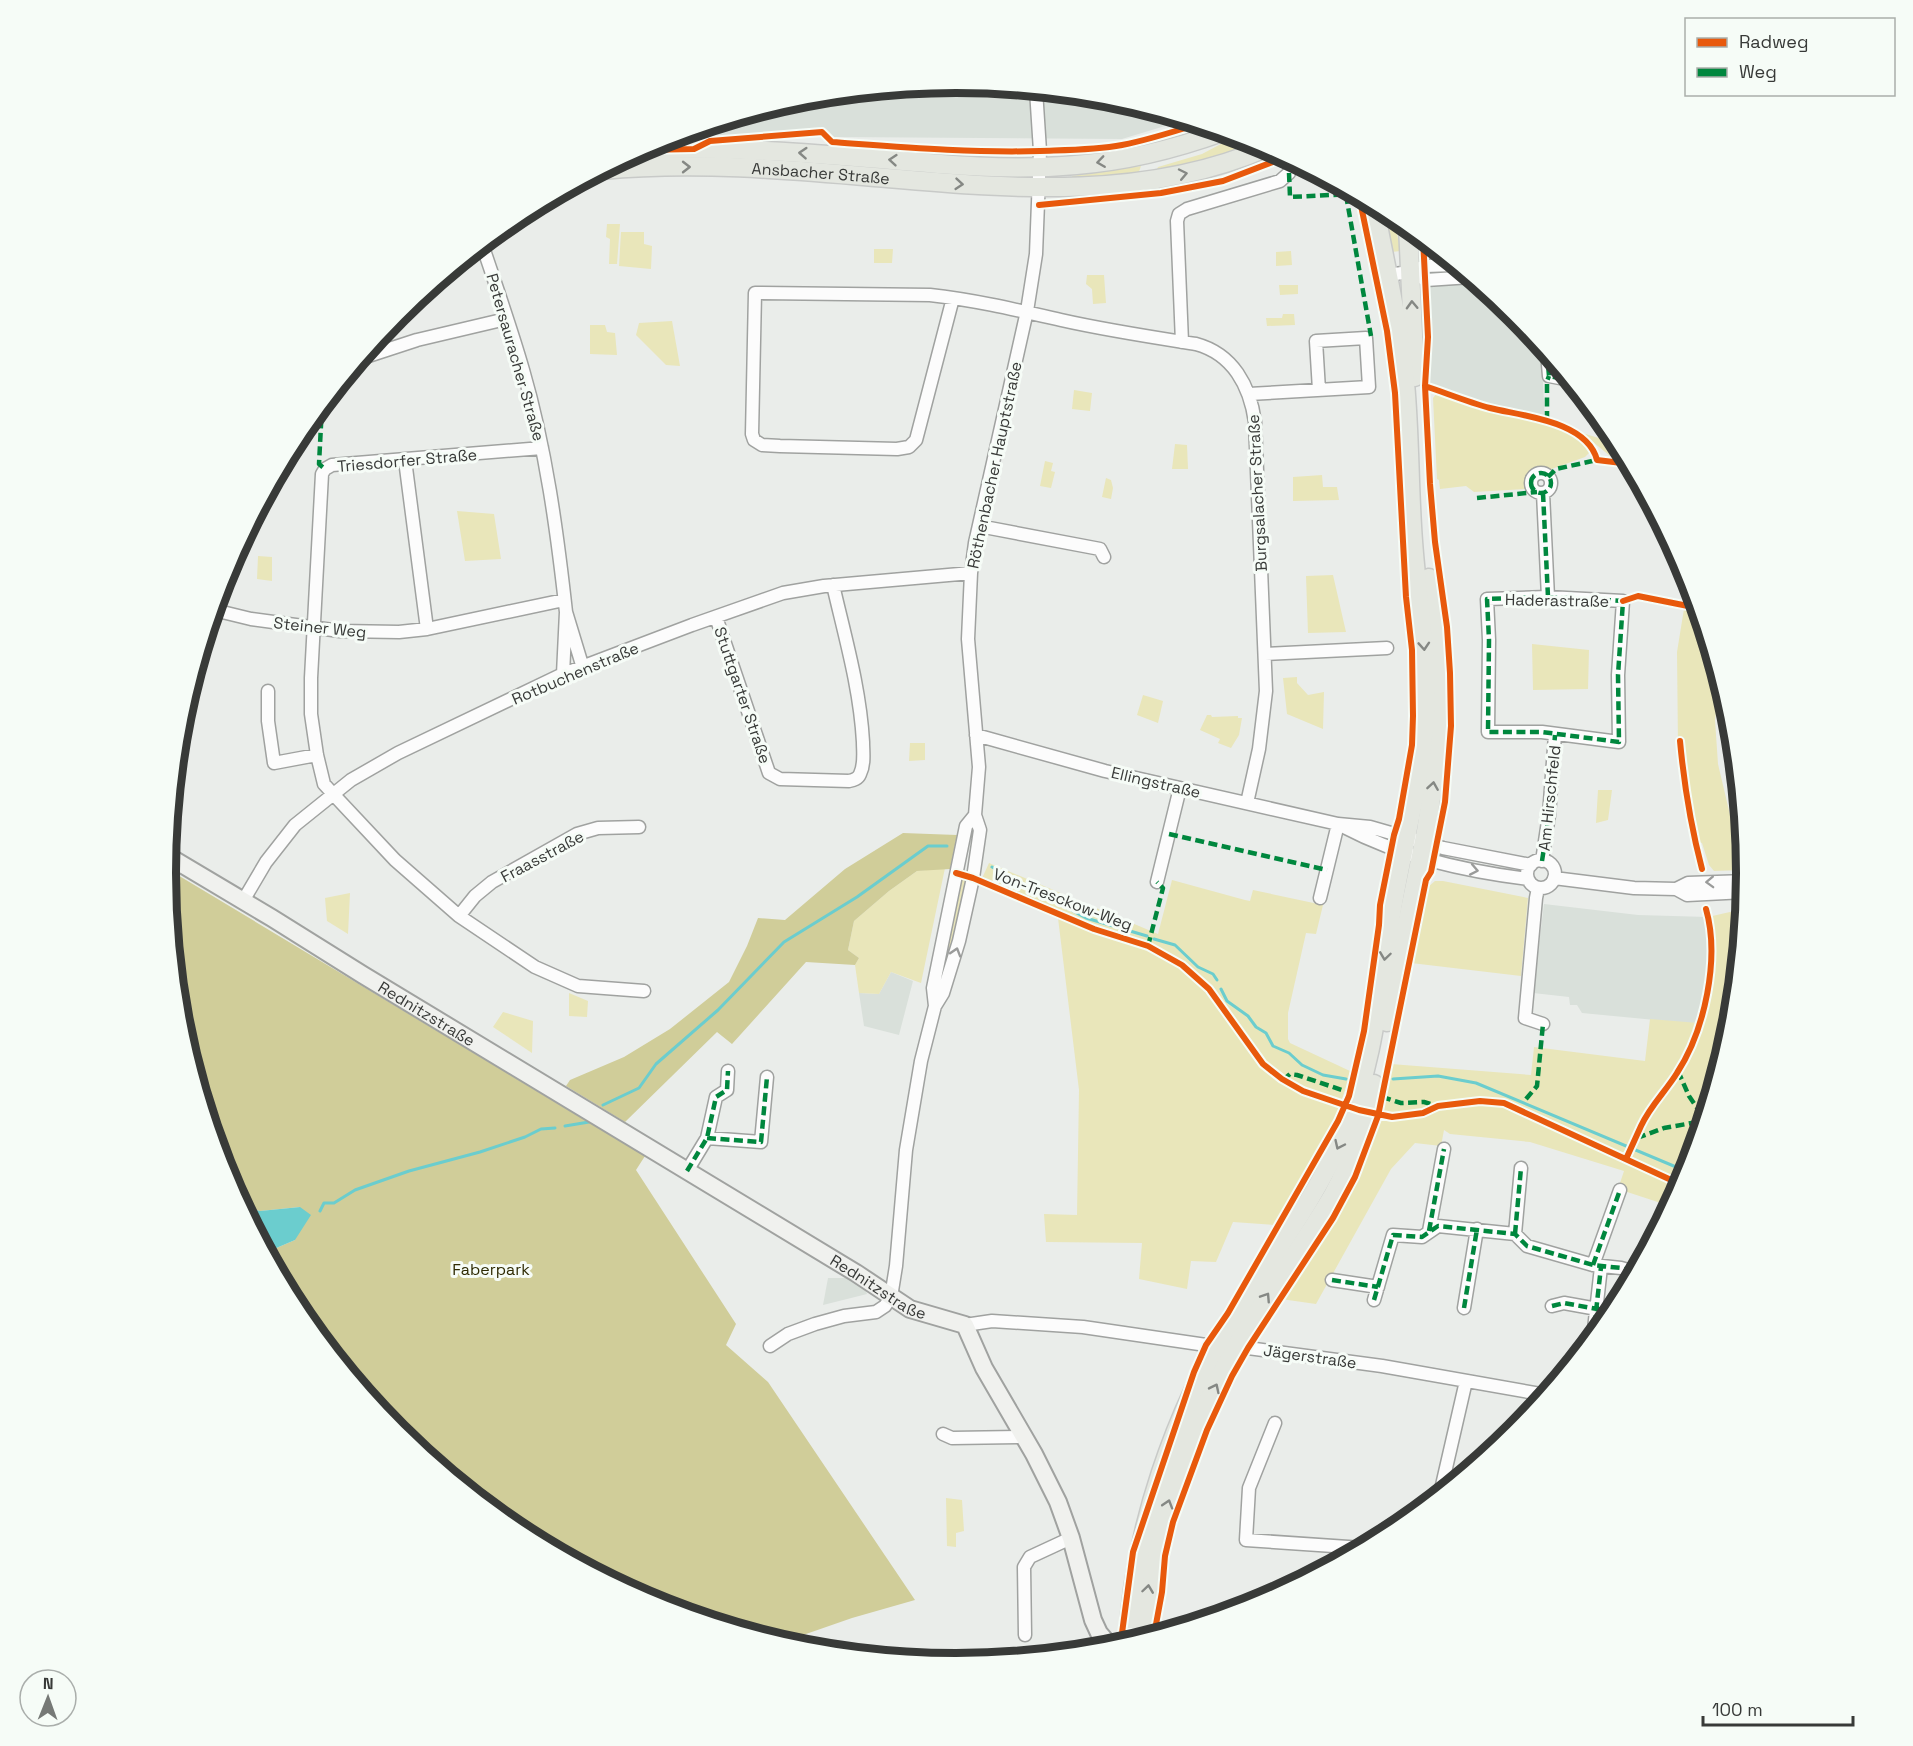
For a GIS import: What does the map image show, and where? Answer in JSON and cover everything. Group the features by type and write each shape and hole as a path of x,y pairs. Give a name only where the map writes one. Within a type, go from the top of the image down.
{"main road":[{"name":"Ansbacher Straße","path":"663,150 741,150 976,166 1040,168 1099,163 1159,152 1211,135"},
{"path":"1153,180 1148,171 1159,152"},
{"name":"Ansbacher Straße","path":"621,169 731,167 1040,188 1112,185 1153,180 1212,167 1255,152"},
{"path":"1145,1629 1152,1567 1168,1504 1195,1430 1236,1347 1262,1302 1326,1206 1352,1155 1373,1088 1413,848 1426,671 1412,530 1405,382 1376,216"},
{"path":"1129,1633 1137,1564 1158,1485 1188,1405 1216,1346 1322,1180 1351,1116 1365,1075 1374,1035 1391,913 1413,848 1438,753 1440,683 1436,627 1423,528 1408,238"},
{"name":"Rednitzstraße","path":"176,861 910,1309 965,1325"},
{"path":"965,1325 984,1368 1025,1437 1058,1502 1071,1538 1096,1627 1102,1639"}],"street":[{"path":"1037,98 1040,139 1040,188"},
{"path":"1182,342 1177,221 1179,214 1187,208 1280,181 1289,173"},
{"name":"Röthenbacher Hauptstraße","path":"891,1297 896,1266 906,1150 921,1061 935,1006 943,993 956,951 971,888 980,830 975,815 979,767 968,639 971,573 979,526 1027,311 1036,254 1040,188"},
{"name":"Petersauracher Straße","path":"485,252 523,370 542,448 553,509 565,606 563,674"},
{"path":"1387,275 1410,273 1425,266 1445,265"},
{"path":"1410,273 1426,280 1461,278"},
{"name":"Burgsalacher Straße","path":"953,298 923,417 916,440 912,445 897,449 780,447 762,445 754,440 752,430 756,292 930,295 953,298 1202,346 1224,357 1238,373 1249,394 1255,422 1266,691 1262,731 1247,803"},
{"path":"375,354 417,340 506,319"},
{"path":"1249,394 1319,390 1369,387 1366,338 1316,341 1319,390"},
{"path":"1548,365 1549,376 1558,378"},
{"name":"Triesdorfer Straße","path":"542,448 332,465 325,469 322,474 314,628 312,714 316,755 324,784 333,795 395,860 459,916 535,967 556,978 578,986 644,991"},
{"path":"405,460 427,629"},
{"path":"1543,493 1548,597"},
{"path":"979,526 1100,549 1104,557"},
{"name":"Rotbuchenstraße","path":"243,901 266,862 295,825 351,780 398,753 563,674 783,593 833,585 971,573"},
{"name":"Stuttgarter Straße","path":"716,617 770,773 780,779 849,781 860,776 864,763 862,720 859,696 833,585"},
{"name":"Haderastraße","path":"1548,597 1623,601 1617,675 1619,742 1555,735 1542,732 1488,732 1487,599 1548,597"},
{"name":"Petersauracher Straße","path":"565,606 583,668"},
{"name":"Steiner Weg","path":"222,612 251,619 314,628 399,632 565,606"},
{"path":"1265,654 1387,648"},
{"path":"268,691 268,721 274,763 316,755"},
{"name":"Ellingstraße","path":"976,735 1067,761 1180,788 1338,824 1370,827 1413,848"},
{"name":"Am Hirschfeld","path":"1537,863 1549,815 1555,735"},
{"path":"1157,882 1180,788"},
{"path":"1320,898 1338,824"},
{"name":"Fraasstraße","path":"459,916 475,896 492,882 577,834 598,828 639,827"},
{"path":"1413,848 1537,863 1553,867 1554,878 1546,887 1538,888 1528,879 1413,848"},
{"path":"1528,879 1528,872 1537,863"},
{"path":"1554,878 1634,888 1676,889 1687,895 1736,892"},
{"path":"1676,889 1688,883 1736,881"},
{"path":"1538,888 1525,1018 1543,1024"},
{"path":"687,1171 707,1138 716,1098 727,1090 728,1071"},
{"path":"707,1138 761,1142 767,1077"},
{"path":"1429,1231 1444,1149"},
{"path":"1515,1234 1521,1168"},
{"path":"1595,1320 1597,1266 1620,1190"},
{"path":"1374,1300 1393,1234 1422,1237 1438,1226 1515,1234 1527,1246 1597,1266 1628,1270"},
{"path":"1464,1308 1477,1229"},
{"path":"1332,1280 1378,1287"},
{"path":"770,1346 788,1334 815,1324 844,1316 876,1312 885,1306 891,1297"},
{"path":"1552,1306 1564,1303 1603,1309"},
{"name":"Jägerstraße","path":"965,1325 992,1321 1071,1326 1382,1366 1537,1393"},
{"path":"1443,1482 1466,1381"},
{"path":"1275,1423 1249,1488 1246,1540 1348,1547"},
{"path":"943,1434 952,1438 1025,1437"},
{"path":"1025,1635 1024,1567 1030,1557 1071,1538"}],"shaded area":[{"path":"956,93 1058,100 1109,108 1172,124 1122,139 701,136 804,108 905,95"},
{"path":"1226,141 1244,148 1210,163 1156,171 1158,167 1202,154"},
{"path":"1141,166 1137,177 1072,182 1072,176"},
{"path":"1386,222 1396,229 1400,251 1392,252"},
{"path":"607,224 620,224 617,264 609,264 610,239 606,237"},
{"path":"621,232 644,232 644,244 652,246 651,269 619,266"},
{"path":"1413,241 1471,287 1508,321 1542,357 1545,422 1421,385"},
{"path":"874,249 893,249 892,263 874,263"},
{"path":"1291,251 1292,265 1276,266 1276,252"},
{"path":"1087,275 1104,275 1106,303 1093,304 1092,289 1086,284"},
{"path":"1279,285 1298,285 1298,294 1280,295"},
{"path":"1283,314 1294,314 1295,325 1267,326 1266,318 1282,318"},
{"path":"672,321 680,366 666,365 636,335 639,323"},
{"path":"590,325 605,325 607,332 615,333 617,355 590,354"},
{"path":"1074,390 1092,393 1090,411 1072,409"},
{"path":"1437,393 1486,410 1560,428 1584,443 1589,453 1585,457 1549,470 1538,468 1527,475 1527,489 1474,492 1466,486 1440,489 1437,479 1433,398"},
{"path":"1582,433 1605,440 1616,457 1610,456"},
{"path":"1175,444 1187,445 1188,469 1172,469"},
{"path":"1045,461 1053,463 1051,471 1055,472 1051,488 1040,486"},
{"path":"1322,475 1323,487 1337,487 1339,500 1293,501 1293,477"},
{"path":"1106,478 1111,480 1113,488 1111,499 1102,497"},
{"path":"457,511 494,514 501,559 465,561"},
{"path":"258,556 272,557 272,581 257,579"},
{"path":"1333,575 1346,632 1308,633 1306,576"},
{"path":"1686,598 1710,671 1717,702 1715,720 1718,764 1735,837 1736,870 1714,871 1709,865 1702,843 1692,840 1678,747 1677,652"},
{"path":"1532,644 1589,650 1588,689 1533,690"},
{"path":"1297,677 1297,683 1308,695 1324,692 1323,729 1287,714 1283,678"},
{"path":"1143,695 1163,701 1158,723 1137,715"},
{"path":"1207,715 1242,718 1239,735 1231,748 1218,743 1220,739 1200,730"},
{"path":"910,743 925,743 925,760 909,761"},
{"path":"1598,790 1612,790 1608,820 1596,823"},
{"path":"989,863 1158,934 1172,880 1250,901 1253,890 1323,905 1316,934 1306,933 1288,1013 1288,1039 1290,1043 1350,1071 1337,1112 1275,1225 1233,1222 1216,1262 1191,1261 1187,1289 1139,1279 1142,1243 1046,1242 1044,1214 1077,1215 1079,1090 1058,918 979,885"},
{"path":"945,868 921,983 891,972 879,994 859,993 855,965 859,958 848,950 854,921 917,871"},
{"path":"960,877 970,880 941,992 937,990"},
{"path":"1435,881 1528,898 1521,976 1411,963 1428,887"},
{"path":"350,893 348,934 327,921 325,898"},
{"path":"1544,904 1638,915 1708,917 1710,945 1708,971 1697,1024 1582,1013 1577,1005 1570,1005 1569,997 1533,993"},
{"path":"1735,911 1730,975 1722,1025 1710,1075 1695,1124 1662,1204 1618,1189 1624,1171 1530,1142 1450,1134 1444,1130 1441,1146 1415,1143 1391,1169 1316,1304 1281,1299 1328,1230 1359,1176 1374,1134 1391,1064 1531,1075 1534,1047 1645,1061 1650,1019 1698,1023 1708,971 1710,945 1708,917"},
{"path":"891,972 913,981 899,1035 864,1026 859,993 879,994"},
{"path":"569,993 588,1001 587,1017 569,1016"},
{"path":"503,1012 533,1021 532,1053 493,1027"},
{"path":"828,1278 846,1278 865,1289 867,1294 823,1305"},
{"path":"946,1498 962,1500 964,1531 956,1533 956,1547 947,1546"}],"green space":[{"path":"903,833 957,835 950,869 917,871 854,921 848,950 859,958 855,965 806,962 732,1044 717,1032 625,1122 566,1086 570,1080 624,1057 670,1029 729,982 758,918 785,920 845,869"},
{"name":"Faberpark","path":"176,874 645,1156 636,1170 736,1324 726,1345 768,1382 915,1600 798,1637 706,1612 658,1594 566,1548 523,1522 482,1492 405,1425 370,1387 308,1306 274,1249 295,1240 300,1207 260,1211 253,1209 236,1171 203,1075 191,1025 183,975"}],"water":[{"path":"300,1207 311,1215 295,1240 274,1249 253,1209 260,1211"}],"waterway":[{"path":"603,1105 639,1088 656,1064 718,1010 784,942 857,897 928,846 947,846"},
{"path":"992,867 1086,918 1147,936"},
{"path":"1154,939 1175,945 1198,967 1213,974 1217,980"},
{"path":"1221,989 1227,1001 1266,1033 1273,1046 1289,1053 1302,1065 1323,1075 1346,1079"},
{"path":"1393,1079 1438,1076 1476,1083 1678,1168"},
{"path":"565,1126 589,1122"},
{"path":"320,1211 324,1203 334,1203 355,1190 409,1171 480,1152 525,1137 541,1129 555,1128"}],"marked path":[{"path":"1289,173 1290,197 1340,195"},
{"path":"1347,198 1371,336"},
{"path":"1548,365 1549,376 1558,378"},
{"path":"1547,420 1549,376"},
{"path":"321,422 319,464 325,469"},
{"path":"1548,477 1556,469 1597,460"},
{"path":"1541,473 1548,476 1551,483 1548,490 1541,493 1534,490 1531,483 1534,476 1541,473"},
{"path":"1477,498 1537,492"},
{"path":"1543,493 1548,597"},
{"path":"1548,597 1623,601 1618,675 1619,742 1542,732 1488,732 1487,599 1548,597"},
{"path":"1542,861 1549,815 1555,735"},
{"path":"1169,834 1327,870"},
{"path":"1148,946 1163,888 1157,882"},
{"path":"1526,1099 1537,1086 1543,1024"},
{"path":"687,1171 707,1138 716,1097 727,1090 728,1071"},
{"path":"1678,1071 1689,1096 1699,1111"},
{"path":"1283,1080 1290,1074 1297,1075 1348,1092"},
{"path":"707,1138 761,1142 767,1077"},
{"path":"1382,1097 1401,1103 1424,1102 1437,1106"},
{"path":"1637,1138 1664,1128 1696,1122"},
{"path":"1429,1231 1444,1149"},
{"path":"1515,1234 1521,1168"},
{"path":"1593,1265 1620,1190"},
{"path":"1374,1300 1393,1235 1422,1237 1438,1226 1515,1234 1527,1246 1593,1265 1628,1270"},
{"path":"1464,1308 1477,1229"},
{"path":"1595,1320 1601,1267"},
{"path":"1332,1280 1378,1287"},
{"path":"1552,1306 1564,1303 1602,1310"}],"cycle path":[{"path":"665,150 694,149 710,141 822,132 832,142 910,148 988,151 1081,150 1132,143 1186,128"},
{"path":"1039,205 1161,193 1223,181 1275,161"},
{"path":"1129,1633 1122,1633 1133,1552 1194,1372 1206,1345 1228,1313 1338,1121 1349,1096 1364,1031 1380,905 1412,745 1412,650 1406,597 1395,393 1387,331 1361,207"},
{"path":"1156,1627 1165,1556 1173,1522 1207,1430 1248,1348 1333,1218 1355,1177 1378,1116 1426,880 1431,872 1445,802 1451,726 1450,673 1447,627 1435,542 1430,484 1425,386 1428,337 1424,249"},
{"path":"1425,386 1490,408 1552,422 1581,437 1591,447 1597,460 1619,463"},
{"path":"1623,601 1638,596 1688,604"},
{"path":"1680,741 1688,805 1702,869"},
{"name":"Von-Tresckow-Weg","path":"956,873 1094,929 1148,946 1182,965 1209,989 1263,1064 1282,1079 1303,1091 1359,1110 1392,1117 1423,1113 1438,1106 1480,1101 1504,1103 1673,1181"},
{"path":"1626,1159 1653,1105 1673,1080 1687,1056 1702,1015 1707,993 1711,949 1706,909"}]}
